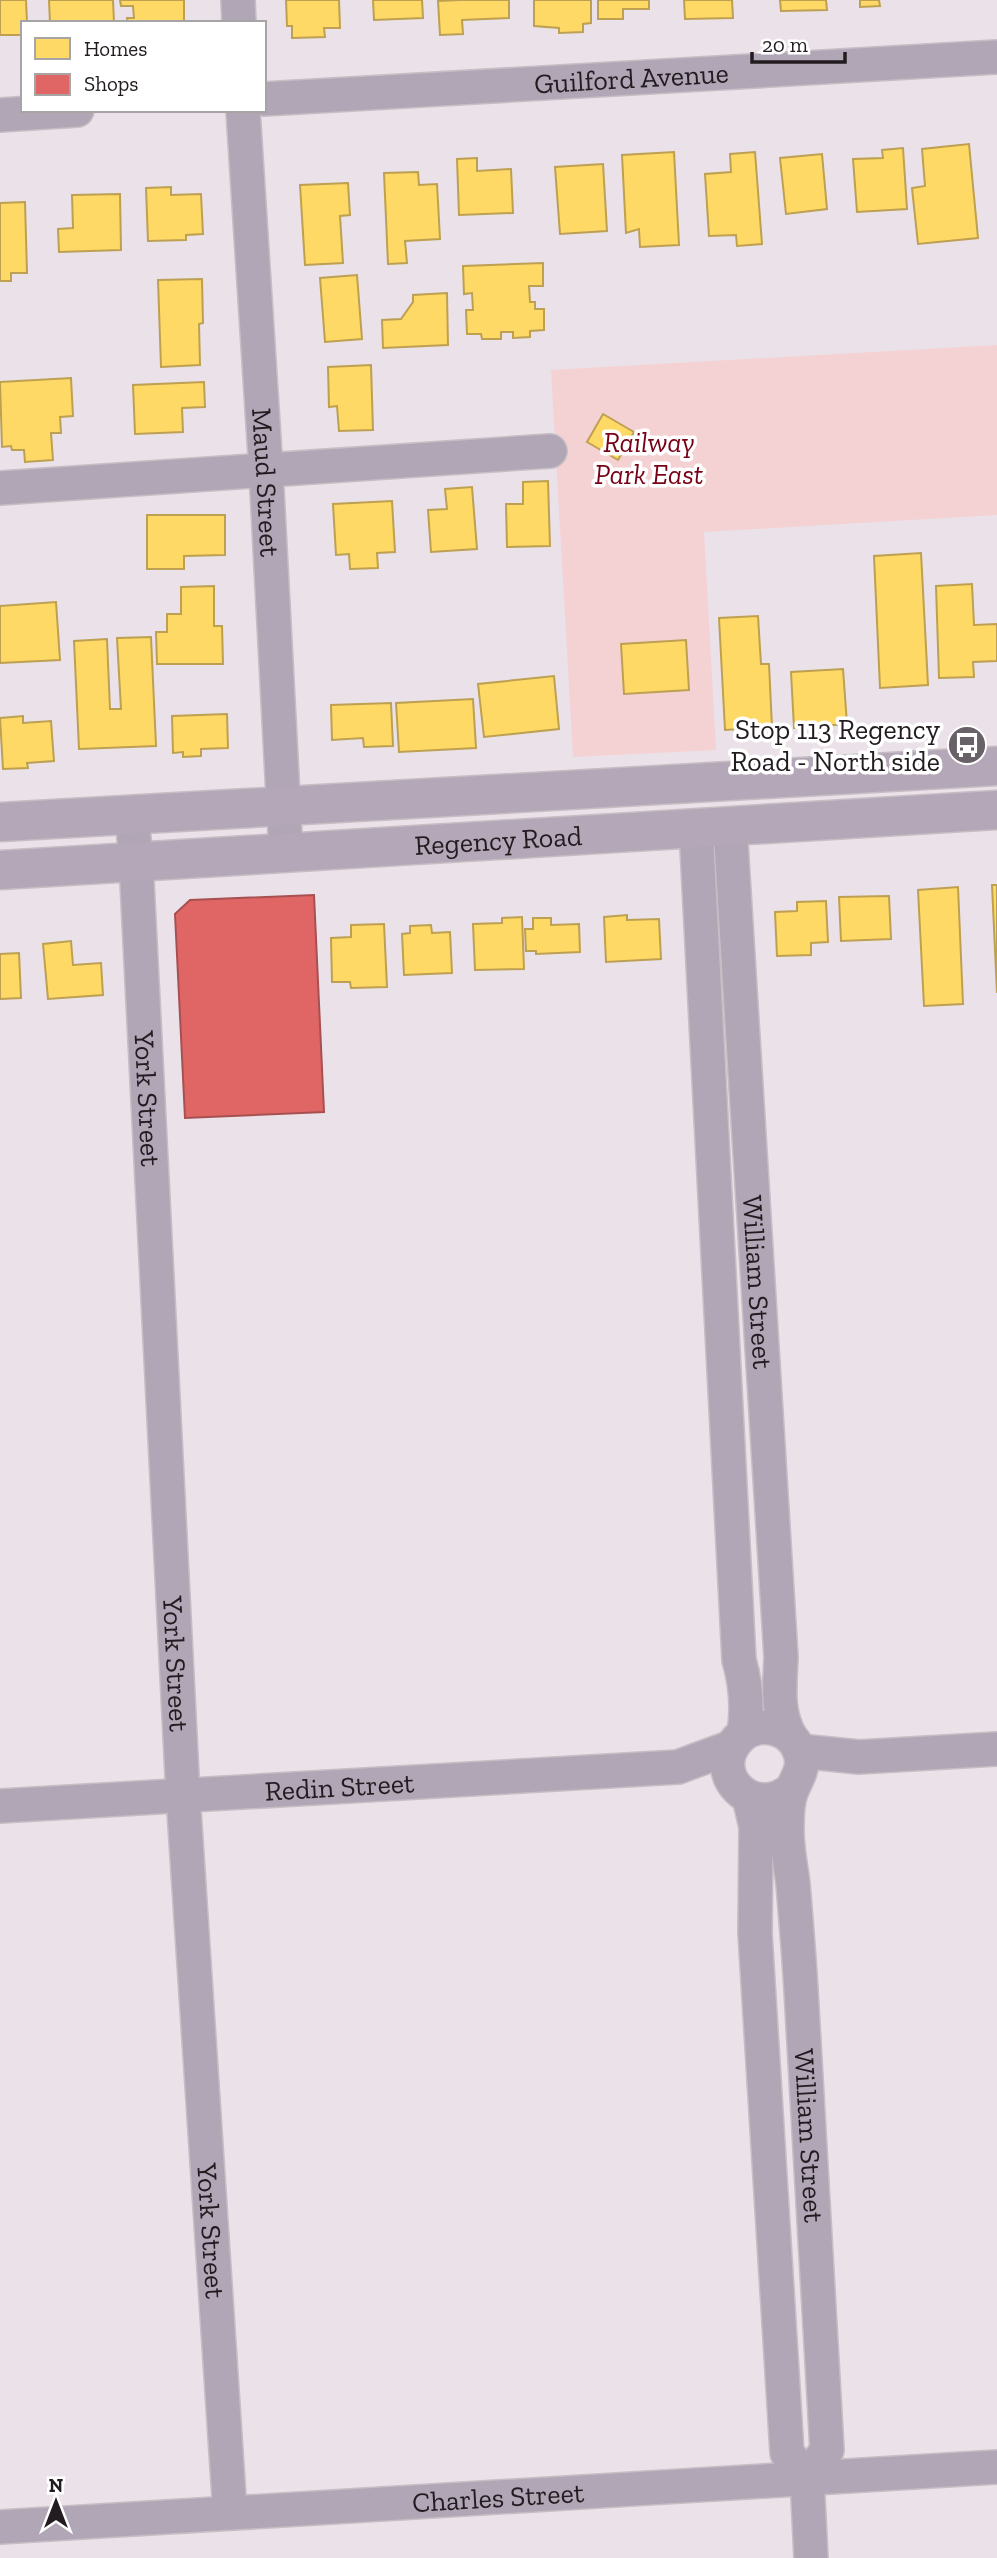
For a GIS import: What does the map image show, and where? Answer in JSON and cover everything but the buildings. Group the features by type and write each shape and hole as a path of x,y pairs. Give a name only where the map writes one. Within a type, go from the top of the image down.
{"main road":[{"name":"Regency Road","path":"0,822 997,766"},
{"name":"Regency Road","path":"0,870 997,810"}],"street":[{"path":"238,0 239,21"},
{"name":"Guilford Avenue","path":"266,99 997,57"},
{"path":"0,115 46,112"},
{"name":"Maud Street","path":"243,112 286,853"},
{"path":"0,488 550,451"},
{"name":"York Street","path":"132,816 183,1795 230,2513"},
{"name":"William Street","path":"713,827 734,894 781,1657 779,1699 782,1722 795,1764 787,1827 798,1931 827,2450 807,2478 787,2453 755,1933 756,1827 741,1790"},
{"name":"William Street","path":"713,827 700,895 739,1660 745,1682 746,1718 738,1740"},
{"path":"700,895 734,894"},
{"path":"706,1016 742,1013"},
{"path":"739,1660 781,1657"},
{"path":"767,1727 795,1764 785,1796 767,1801 741,1790 729,1772 728,1759 738,1740 767,1727"},
{"name":"Redin Street","path":"0,1806 678,1767 738,1740"},
{"path":"795,1764 859,1757 997,1749"},
{"name":"Redin Street","path":"678,1767 741,1790"},
{"path":"755,1933 798,1931"},
{"path":"780,2352 821,2348"},
{"name":"Charles Street","path":"0,2527 997,2467"},
{"path":"807,2478 811,2558"}],"green space":[{"name":"Railway Park East","path":"997,345 997,515 704,532 716,750 573,757 551,370"}],"place":[{"name":"Stop 113 Regency Road - North side","path":"967,745"}]}
